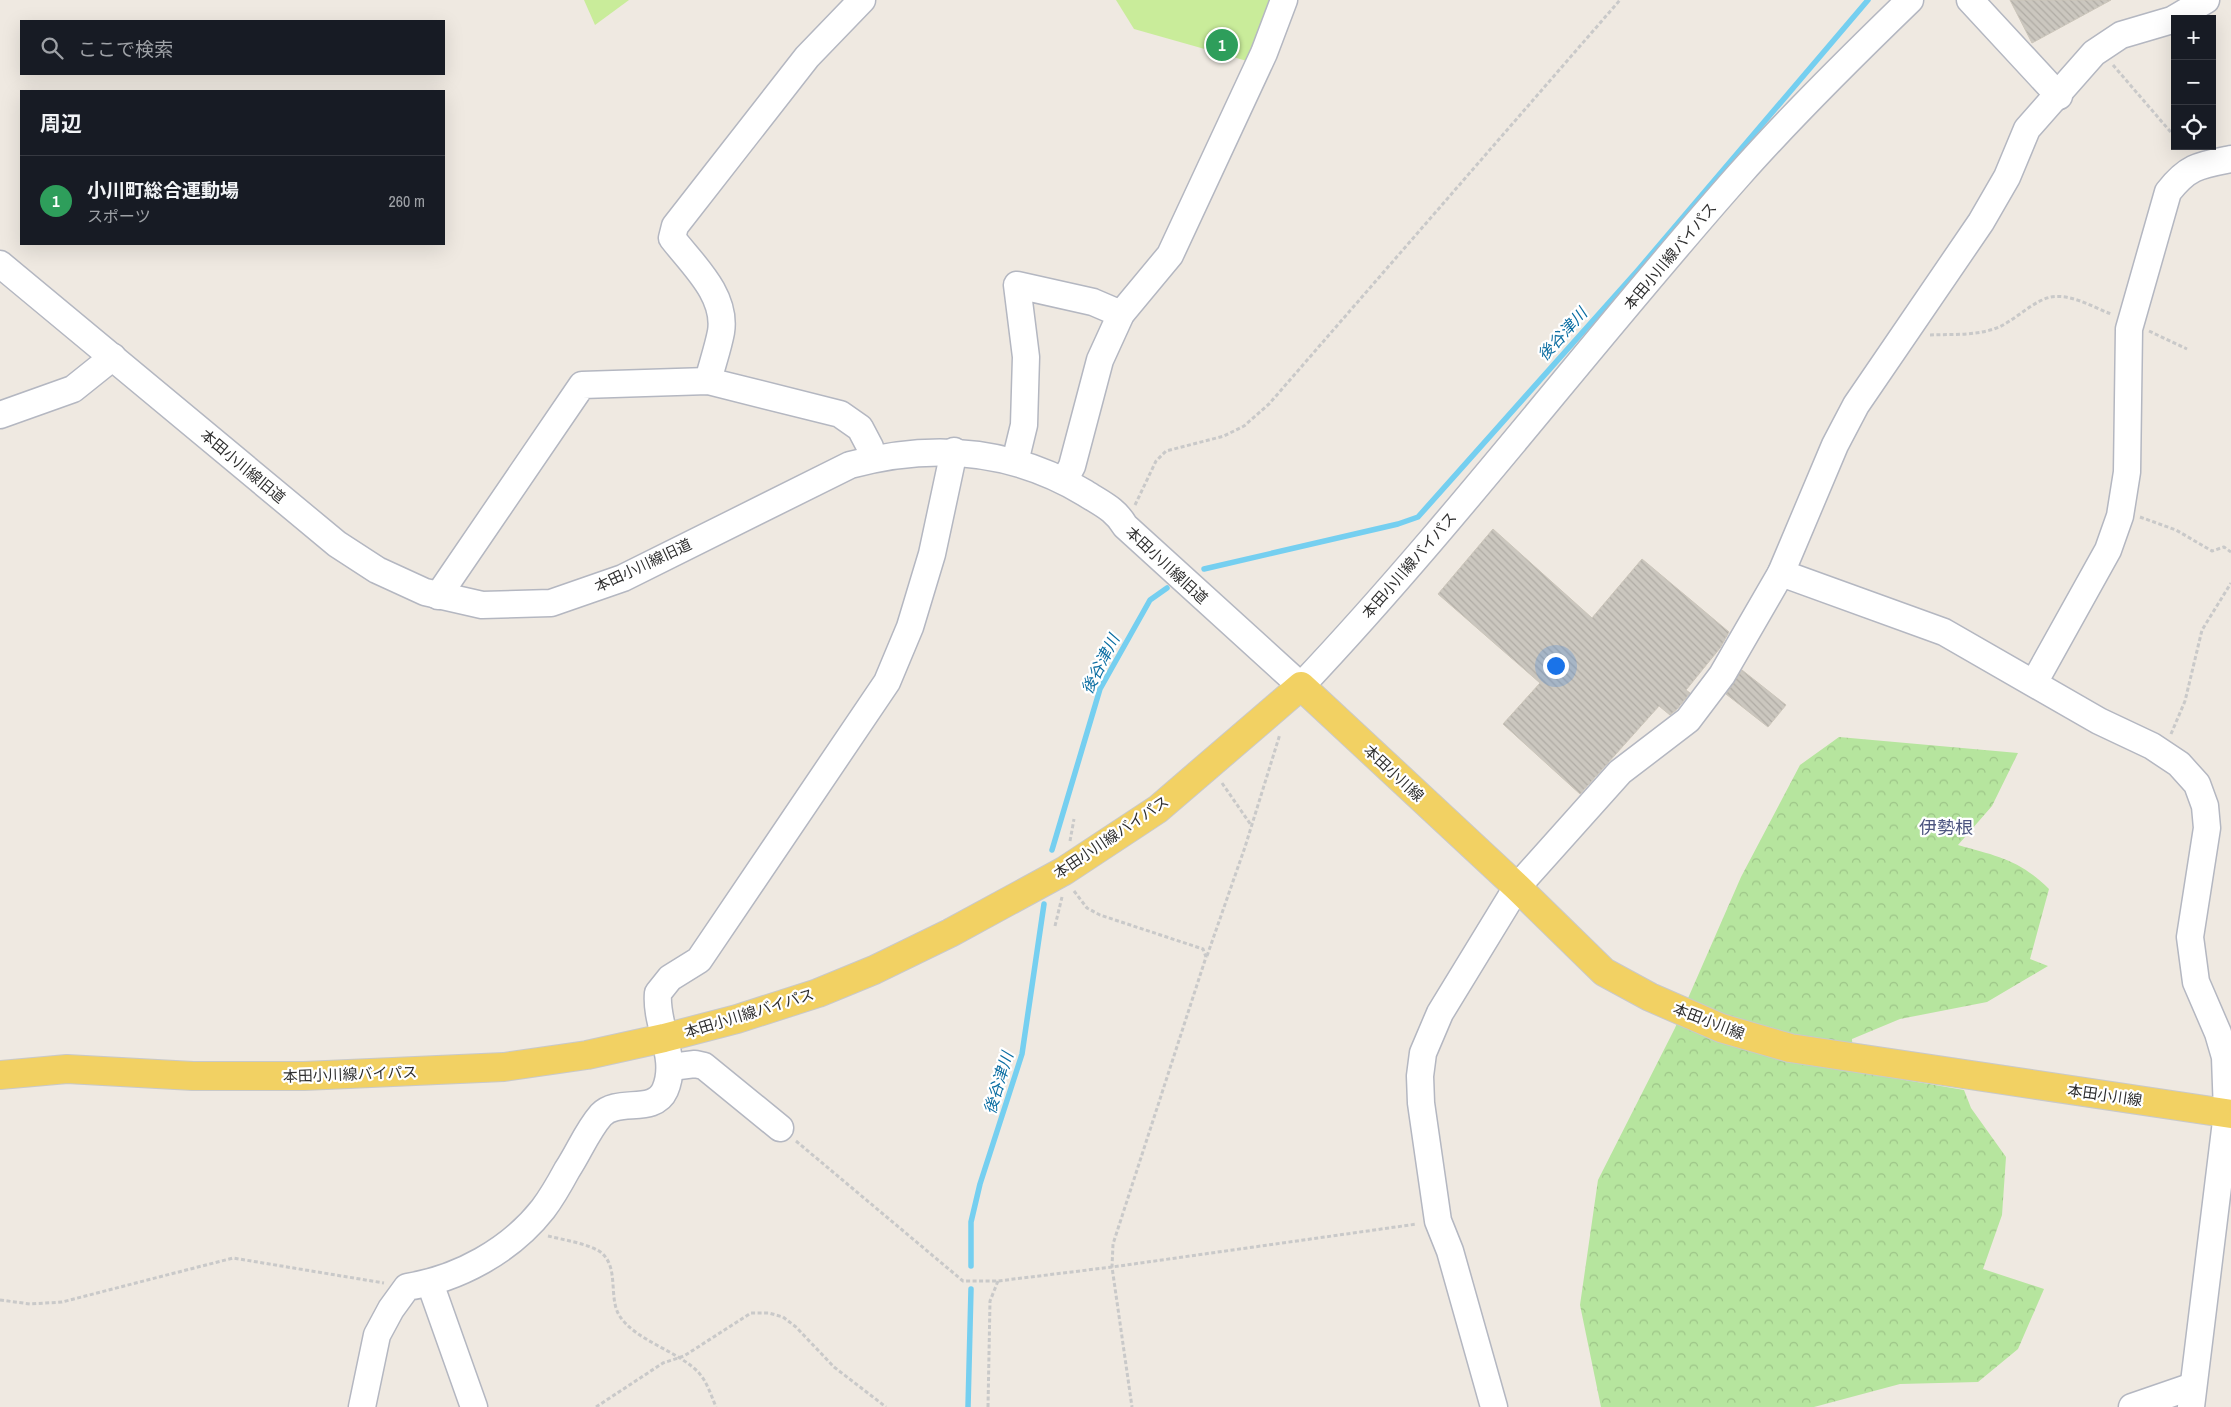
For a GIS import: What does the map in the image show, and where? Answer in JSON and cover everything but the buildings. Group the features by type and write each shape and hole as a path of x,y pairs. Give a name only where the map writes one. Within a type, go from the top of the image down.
{"main road":[{"name":"本田小川線バイパス","path":"0,1075 68,1069 193,1076 304,1076 504,1067 587,1054 664,1038 755,1013 818,993 874,970 1067,877 1158,809 1301,686"},
{"name":"本田小川線","path":"1301,686 1517,887 1604,972 1650,997 1721,1028 1790,1048 2229,1114"}],"street":[{"path":"708,380 721,330 720,312 714,292 672,238 675,226 807,57 862,0"},
{"path":"1064,480 1072,466 1100,360 1121,314 1170,255 1264,52 1284,0"},
{"name":"本田小川線バイパス","path":"1301,686 1473,492 1650,278 1740,174 1833,75 1910,0"},
{"path":"1970,0 2059,96"},
{"path":"1494,1407 1450,1251 1438,1221 1421,1103 1420,1076 1423,1053 1440,1013 1517,887 1620,772 1688,720 1737,652 1781,573 1835,445 1856,405 1981,222 2007,177 2027,129 2059,96 2094,53 2121,35 2172,20 2206,0"},
{"path":"2034,683 2108,550 2121,510 2128,472 2131,322 2168,192 2181,176 2200,165 2231,159"},
{"name":"本田小川線旧道","path":"4,274 113,357 337,544 376,570 425,592 482,605 551,603 623,578 850,465 872,459 954,451 991,456 1016,462 1064,480 1117,512 1125,526 1301,686"},
{"path":"1016,462 1024,425 1026,357 1017,285 1092,302 1121,314"},
{"path":"0,415 73,389 113,357"},
{"path":"438,596 582,385 708,380 840,414 860,428 870,447 872,459"},
{"path":"362,1407 377,1335 391,1308 418,1285 469,1268 508,1244 543,1209 592,1127 603,1114 613,1108 649,1104 660,1098 665,1090 671,1067 657,1002 658,993 662,985 700,960 886,682 910,628 932,554 954,451"},
{"path":"1781,573 1944,632 2099,721 2162,753 2179,764 2197,784 2204,806 2207,828 2190,937 2196,982 2218,1033 2225,1058 2229,1114 2192,1396 2132,1407"},
{"path":"671,1067 695,1064 704,1066 780,1128"},
{"path":"418,1285 474,1407"}],"path":[{"path":"1125,526 1156,461 1166,450 1224,436 1244,426 1269,404 1620,0"},
{"path":"2100,49 2151,112 2171,133"},
{"path":"1904,337 1982,332 1999,327 2042,299 2057,296 2071,298 2131,322 2187,349"},
{"path":"2121,510 2176,530 2212,551 2224,547 2231,552"},
{"path":"2162,753 2185,702 2202,630 2231,583"},
{"path":"1132,1407 1112,1266 1113,1244 1206,957 1272,764 1280,732"},
{"path":"1222,782 1251,826"},
{"path":"1055,926 1067,877"},
{"path":"1067,877 1087,908 1100,915 1203,950 1206,957"},
{"path":"780,1128 964,1281 998,1281 1438,1221"},
{"path":"524,1230 600,1252 610,1263 614,1304 620,1316 633,1328 698,1372 708,1388 716,1407"},
{"path":"0,1300 30,1304 62,1302 233,1258 418,1285"},
{"path":"988,1407 990,1301 998,1281"},
{"path":"596,1407 663,1363 684,1356 751,1313 770,1313 783,1317 796,1327 834,1367 886,1407"}],"green space":[{"path":"584,0 629,0 595,25"},
{"path":"1116,0 1274,0 1247,61 1134,29"},
{"path":"1839,737 2018,753 1992,806 1958,845 1996,856 2018,865 2049,889 2030,959 2048,966 1987,1002 1900,1019 1852,1039 1853,1071 1964,1090 1971,1108 2006,1157 2002,1215 1983,1269 2044,1289 2018,1349 1978,1382 1900,1384 1814,1407 1601,1407 1580,1305 1598,1180 1675,1028 1741,877 1800,765"}],"waterway":[{"name":"後谷津川","path":"1204,569 1398,524 1418,517 1638,270 1868,0"},
{"name":"後谷津川","path":"1052,850 1100,689 1150,600 1167,588"},
{"name":"後谷津川","path":"971,1266 971,1222 980,1184 1022,1054 1044,904"},
{"name":"後谷津川","path":"968,1407 971,1289"}],"place":[{"name":"小川町総合運動場","path":"1222,45"}],"district":[{"name":"伊勢根","path":"1946,827"}]}
